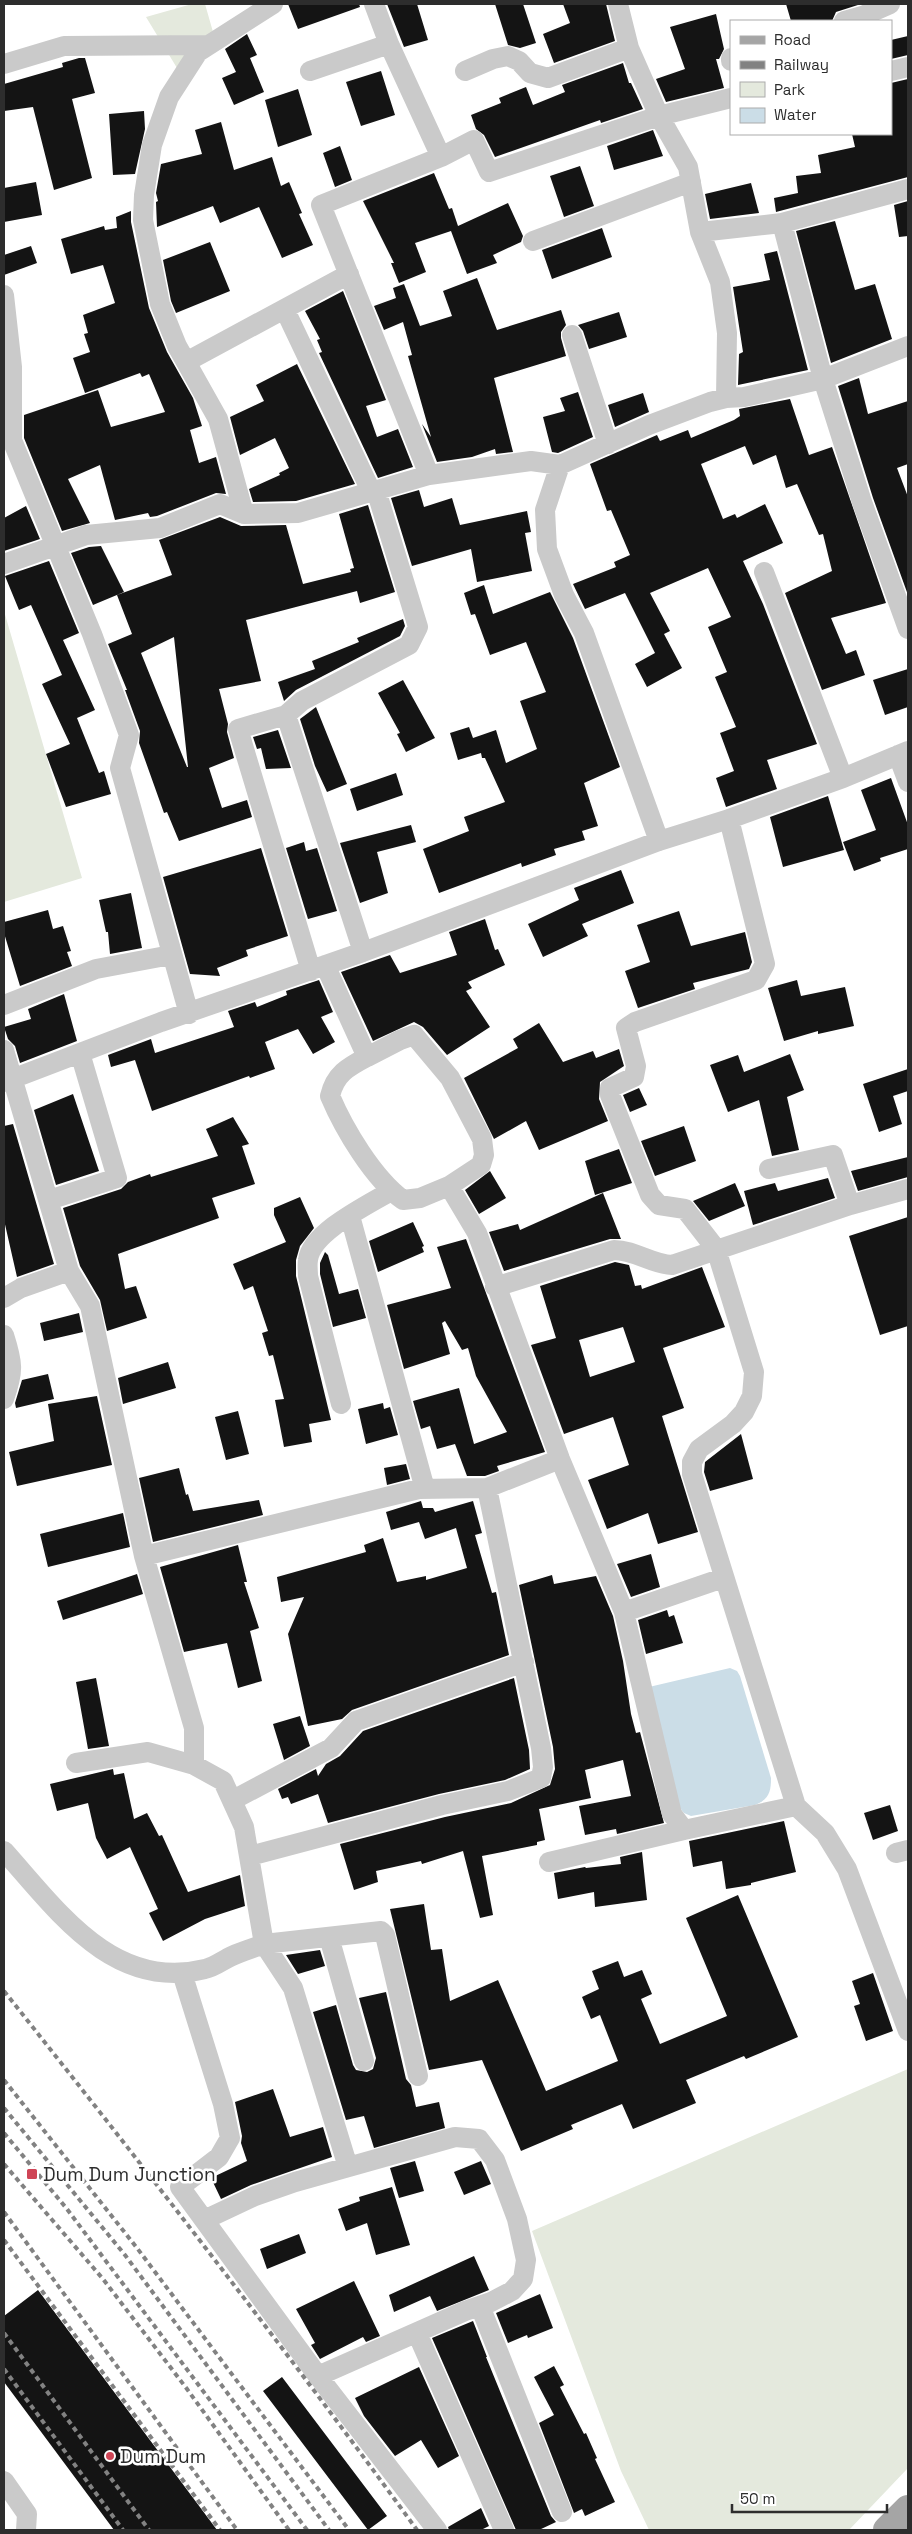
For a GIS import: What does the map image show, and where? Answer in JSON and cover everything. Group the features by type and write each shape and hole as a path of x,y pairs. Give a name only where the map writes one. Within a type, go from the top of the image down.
{"main road":[{"path":"887,2530 908,2509"}],"street":[{"path":"244,514 218,419 186,362 160,304 143,220 144,195 152,145 169,97 198,52 273,4"},
{"path":"374,4 389,44 440,157"},
{"path":"618,4 629,48 659,116 688,167 700,232 720,282 727,333 726,398"},
{"path":"851,20 866,18 890,4"},
{"path":"310,71 350,60 389,44"},
{"path":"4,64 64,46 209,45"},
{"path":"464,71 493,59 508,56 518,61 530,73 548,78 629,48"},
{"path":"892,71 908,67"},
{"path":"429,475 321,205 440,157 474,140 489,172 659,116 730,98"},
{"path":"533,241 691,182"},
{"path":"700,232 782,224 908,189"},
{"path":"782,224 823,379 862,502 908,629"},
{"path":"186,362 349,274"},
{"path":"4,295 12,367 12,440 92,634 128,735 120,768 189,1014"},
{"path":"285,310 374,490 418,627 409,645 302,701 286,714 238,729 318,968 367,1057"},
{"path":"572,335 608,444"},
{"path":"4,564 55,544 86,535 160,528 220,504 244,514 298,513 429,475 531,461 560,465 649,425 726,398 744,397 823,379 908,346"},
{"path":"560,465 545,510 547,549 564,595 584,633 659,841"},
{"path":"764,572 843,778"},
{"path":"286,714 363,952"},
{"path":"9,1080 160,1022 189,1014 363,952 659,841 729,819 843,778 903,753 908,782"},
{"path":"729,819 765,964 756,980 635,1022 626,1028 636,1066 634,1077 610,1088 610,1095 650,1195 659,1204 685,1209 716,1249 754,1372 752,1396 744,1412 733,1424 699,1449 692,1462 696,1488 796,1806 825,1833 847,1869 908,2032"},
{"path":"4,1006 96,969 171,955"},
{"path":"414,1035 450,1078 482,1140 484,1148 481,1165 449,1186 420,1198 403,1200 391,1191 363,1153 330,1096 332,1085 343,1070 400,1040 414,1035"},
{"path":"4,1050 9,1080 49,1200 69,1271 90,1306 144,1556 194,1728 194,1764"},
{"path":"49,1200 117,1178 80,1053"},
{"path":"769,1169 833,1155 850,1205"},
{"path":"449,1186 477,1233 560,1459 624,1612 672,1814 684,1830"},
{"path":"496,1287 614,1250 628,1250 660,1264 672,1265 850,1205 908,1189"},
{"path":"341,1404 308,1276 308,1259 314,1246 326,1231 391,1191"},
{"path":"350,1216 425,1489"},
{"path":"4,1298 21,1288 69,1271"},
{"path":"4,1335 12,1361 10,1381 4,1399"},
{"path":"144,1556 425,1489 487,1488 560,1459"},
{"path":"250,1856 442,1805 508,1791 541,1778 543,1767 541,1748 487,1488"},
{"path":"624,1612 723,1578"},
{"path":"233,1800 331,1748 356,1721 524,1662"},
{"path":"76,1763 148,1752 194,1764 224,1781 244,1827 264,1944 293,1988 348,2167"},
{"path":"549,1862 796,1806"},
{"path":"4,1851 76,1932 111,1957 149,1970 182,1973 207,1969 231,1956 264,1944 376,1930 385,1935 418,2076"},
{"path":"329,1937 364,2061"},
{"path":"182,1973 216,2078 230,2138 219,2157 180,2187 318,2376 437,2530"},
{"path":"204,2220 254,2196 296,2182 455,2137 468,2136 479,2139 483,2143 498,2168 517,2219 526,2260 523,2279 512,2291 318,2376"},
{"path":"480,2306 562,2512"},
{"path":"417,2333 504,2530"},
{"path":"4,2482 27,2514 26,2530"}],"green space":[{"path":"192,4 205,4 215,39 177,68 146,17"},
{"path":"4,611 82,878 4,902"},
{"path":"908,2069 908,2468 849,2530 649,2530 621,2471 532,2231"}],"water":[{"path":"730,1668 737,1671 740,1676 771,1778 770,1791 766,1798 755,1805 691,1816 684,1813 680,1808 649,1687"}],"building":[{"path":"288,4 359,4 360,7 298,29"},
{"path":"387,4 417,4 428,40 404,47"},
{"path":"495,4 523,4 536,43 520,48 508,45"},
{"path":"563,4 606,4 615,41 554,63 543,34 570,23"},
{"path":"786,4 861,4 836,12 832,20 791,20"},
{"path":"716,14 724,49 719,59 716,59 724,88 666,102 656,79 685,69 670,27"},
{"path":"247,34 257,55 250,58 264,92 234,105 222,78 236,72 225,49"},
{"path":"908,36 908,55 892,59 892,40"},
{"path":"85,58 95,93 72,99 92,178 54,190 33,107 4,111 4,84 63,67 62,63"},
{"path":"623,63 629,83 631,83 643,109 601,123 600,120 495,157 484,135 476,129 471,115 501,103 499,98 526,87 533,105 565,92 562,85"},
{"path":"381,71 395,115 361,126 346,82"},
{"path":"908,79 908,177 776,212 774,198 798,193 796,176 821,173 818,155 855,147 852,135 892,135 892,83"},
{"path":"298,89 312,135 278,147 265,100"},
{"path":"144,111 145,129 135,174 113,175 109,114"},
{"path":"221,122 234,170 272,157 281,186 289,182 302,213 299,214 313,245 282,258 259,207 220,223 213,206 157,227 156,202 158,201 156,193 161,164 202,154 195,130"},
{"path":"653,130 663,156 614,170 607,146"},
{"path":"340,146 352,180 335,187 323,153"},
{"path":"580,166 594,206 564,217 550,176"},
{"path":"434,173 449,209 452,208 458,226 508,203 523,236 521,242 493,255 497,263 467,274 451,231 415,243 426,272 399,283 391,263 394,263 363,201"},
{"path":"36,182 42,215 4,222 4,188"},
{"path":"751,183 759,213 710,219 705,194"},
{"path":"908,201 908,236 899,237 894,205"},
{"path":"131,211 131,222 149,308 167,352 193,398 202,426 190,430 199,463 216,457 226,494 216,493 157,516 150,517 148,513 115,520 100,465 68,479 90,523 62,531 24,438 24,415 98,390 111,427 165,412 149,374 142,377 140,373 85,393 73,358 90,352 84,334 88,333 83,315 115,303 103,265 71,274 61,239 104,226 105,230 117,228 116,217"},
{"path":"835,221 855,290 875,284 892,339 831,363 796,231"},
{"path":"602,228 612,257 552,279 542,250"},
{"path":"210,242 230,291 176,313 171,301 163,260"},
{"path":"31,246 37,263 4,275 4,255"},
{"path":"777,251 808,370 738,385 739,354 743,352 733,287 770,280 764,254"},
{"path":"477,278 497,330 561,310 566,325 561,332 561,338 566,356 494,378 513,452 496,454 495,449 472,457 437,462 422,424 431,437 408,356 412,355 403,322 384,330 374,306 396,298 393,288 404,284 420,326 452,316 443,291"},
{"path":"343,291 386,400 366,406 377,437 398,429 413,467 378,478 319,353 322,352 317,340 320,339 305,311"},
{"path":"619,312 627,337 589,349 583,331 578,325"},
{"path":"297,364 355,484 296,501 253,502 249,489 280,475 279,473 289,468 275,438 240,455 230,417 264,401 256,385"},
{"path":"859,378 868,414 908,401 908,464 897,468 908,497 908,595 873,498 838,386"},
{"path":"578,392 593,437 558,453 552,452 543,417 565,411 560,398"},
{"path":"643,393 649,412 615,427 608,405"},
{"path":"790,399 809,455 832,447 886,603 831,618 846,654 856,650 865,675 822,690 785,593 832,571 823,534 819,535 797,484 786,488 776,455 753,465 745,446 701,464 723,519 735,514 737,518 765,504 783,543 743,561 763,604 817,744 767,760 777,789 726,807 716,778 734,771 720,733 736,727 715,677 727,672 708,627 731,617 708,568 650,593 670,631 664,634 682,668 647,687 635,664 655,653 625,593 585,609 573,584 616,567 614,562 630,555 611,510 607,511 590,464 657,435 660,441 688,430 691,438 734,420 740,416 739,409"},
{"path":"419,490 424,507 452,498 460,525 527,511 531,532 525,533 532,571 477,582 471,549 412,566 391,498"},
{"path":"368,505 395,592 360,603 357,591 246,620 261,681 219,689 234,758 209,768 222,808 247,800 252,817 179,841 167,812 164,813 139,743 140,731 125,690 127,690 108,644 132,634 117,595 172,575 159,540 220,517 241,526 286,525 303,584 351,572 350,569 354,568 339,514","holes":["174,637 188,767 141,653"]},
{"path":"26,506 40,539 4,551 4,518"},
{"path":"101,546 124,592 93,605 71,553 89,547"},
{"path":"49,561 79,633 63,640 95,710 77,718 99,773 104,771 111,794 66,807 46,754 70,744 42,684 62,675 31,605 19,610 5,576"},
{"path":"484,585 493,614 550,592 573,638 620,767 584,783 598,826 582,831 585,840 554,849 556,855 522,867 521,863 439,893 423,849 469,831 464,817 505,802 485,758 482,758 481,753 458,760 450,733 469,727 473,738 496,730 506,763 537,749 520,701 546,692 526,642 490,655 475,614 471,615 464,593"},
{"path":"403,619 405,626 400,636 296,690 284,701 278,682 315,669 312,661 359,642 357,638"},
{"path":"908,669 908,707 885,715 873,680"},
{"path":"403,680 435,738 406,752 397,734 400,733 378,693"},
{"path":"316,707 347,784 327,792 315,766 300,719"},
{"path":"278,730 291,768 266,769 261,748 257,749 253,737"},
{"path":"396,773 403,795 357,811 350,789"},
{"path":"891,778 908,825 908,849 880,858 881,861 854,871 843,842 876,830 861,790"},
{"path":"828,796 844,850 783,867 770,817"},
{"path":"411,825 416,842 377,852 388,893 360,903 340,843"},
{"path":"304,842 306,851 317,848 337,911 308,919 286,848"},
{"path":"261,848 288,936 246,950 248,956 217,968 220,976 190,974 163,877"},
{"path":"621,870 634,903 582,924 588,936 543,957 528,924 579,900 574,888"},
{"path":"131,893 142,948 110,954 108,932 106,932 99,900"},
{"path":"48,910 53,929 63,926 71,951 67,952 72,966 20,986 4,933 4,922"},
{"path":"679,911 691,946 745,932 752,962 749,969 693,983 695,989 638,1008 625,971 650,962 637,925"},
{"path":"485,919 495,950 498,949 505,965 468,982 472,988 466,991 490,1027 447,1055 423,1027 414,1022 373,1041 341,972 390,955 400,973 457,955 449,932"},
{"path":"319,980 333,1012 321,1017 335,1042 313,1054 298,1029 265,1042 275,1069 250,1078 249,1076 152,1111 135,1060 111,1067 108,1055 151,1039 155,1053 234,1027 228,1011 255,1002 257,1007 287,995 286,991"},
{"path":"797,980 801,996 845,987 854,1026 818,1034 818,1031 784,1041 768,988"},
{"path":"64,994 77,1041 20,1063 15,1046 8,1039 4,1027 31,1019 28,1009"},
{"path":"539,1023 563,1062 593,1051 596,1058 619,1049 624,1066 600,1082 599,1099 608,1121 539,1150 526,1121 494,1139 464,1078 518,1048 513,1039"},
{"path":"790,1054 804,1090 787,1097 799,1150 772,1156 759,1100 728,1112 710,1065 738,1055 744,1072"},
{"path":"908,1069 908,1091 893,1096 902,1124 879,1132 863,1084"},
{"path":"639,1088 647,1105 630,1112 623,1095"},
{"path":"73,1094 99,1171 56,1185 34,1110"},
{"path":"233,1117 249,1144 242,1146 255,1184 212,1198 219,1218 118,1254 125,1289 136,1286 147,1318 107,1331 100,1300 80,1266 63,1208 121,1189 128,1182 150,1174 151,1177 218,1156 206,1129"},
{"path":"13,1124 54,1264 17,1277 4,1220 4,1126"},
{"path":"684,1126 696,1161 655,1176 641,1141"},
{"path":"619,1149 632,1183 595,1195 585,1161"},
{"path":"908,1157 908,1177 858,1191 851,1171"},
{"path":"490,1171 506,1198 479,1214 465,1190"},
{"path":"828,1178 835,1198 753,1225 744,1191 775,1183 778,1191"},
{"path":"735,1183 745,1206 709,1221 693,1201"},
{"path":"603,1193 621,1239 610,1239 504,1271 489,1232 518,1224 520,1230"},
{"path":"300,1197 314,1228 300,1246 296,1260 296,1276 331,1420 309,1424 312,1442 284,1447 275,1400 284,1399 273,1355 269,1356 262,1333 268,1331 253,1286 244,1290 233,1264 286,1242 274,1215 274,1208"},
{"path":"908,1217 908,1326 880,1335 849,1236"},
{"path":"413,1222 424,1246 422,1247 424,1252 378,1272 369,1241"},
{"path":"466,1239 545,1452 497,1466 499,1471 485,1476 467,1476 455,1444 437,1449 430,1426 421,1429 413,1401 459,1388 474,1444 507,1432 476,1376 468,1348 462,1350 445,1321 442,1323 450,1354 404,1369 387,1305 451,1288 437,1247"},
{"path":"325,1252 328,1255 339,1294 358,1289 366,1318 333,1327 320,1274 320,1263"},
{"path":"615,1262 629,1265 635,1286 641,1285 642,1289 702,1267 725,1327 663,1348 684,1408 662,1416 698,1532 658,1544 648,1513 607,1529 588,1480 629,1465 613,1417 564,1434 531,1345 556,1338 540,1286","holes":["623,1327 635,1362 590,1377 579,1340"]},
{"path":"79,1313 83,1332 44,1341 40,1323"},
{"path":"168,1362 176,1388 123,1404 118,1378"},
{"path":"48,1374 54,1399 16,1408 15,1403 22,1380"},
{"path":"97,1396 112,1465 17,1486 9,1452 54,1441 48,1404"},
{"path":"383,1403 384,1409 390,1407 398,1435 366,1444 358,1409"},
{"path":"238,1411 249,1454 226,1460 215,1417"},
{"path":"741,1434 753,1479 710,1491 704,1472 705,1462"},
{"path":"406,1464 410,1479 387,1485 384,1468"},
{"path":"179,1468 186,1495 188,1494 193,1511 259,1500 263,1515 153,1542 139,1478"},
{"path":"421,1501 423,1508 433,1508 435,1512 473,1501 482,1533 475,1535 492,1593 496,1592 509,1655 352,1710 342,1719 308,1726 288,1634 304,1597 281,1602 277,1577 366,1552 364,1545 383,1538 397,1582 426,1576 426,1580 467,1568 456,1528 425,1539 419,1522 391,1530 386,1512"},
{"path":"123,1513 130,1547 48,1567 40,1534"},
{"path":"238,1545 247,1582 244,1582 259,1628 250,1631 262,1681 238,1688 227,1643 184,1652 160,1567"},
{"path":"651,1554 660,1587 631,1597 617,1564"},
{"path":"137,1574 143,1594 63,1620 57,1601"},
{"path":"552,1575 554,1584 596,1576 613,1616 623,1661 631,1714 636,1733 640,1732 664,1823 617,1834 616,1829 585,1835 579,1806 631,1796 623,1760 585,1770 591,1798 539,1809 545,1840 537,1842 537,1845 482,1856 493,1915 480,1918 463,1851 422,1864 421,1861 376,1871 378,1882 354,1890 340,1844 445,1817 511,1803 550,1785 555,1769 553,1747 519,1585"},
{"path":"667,1610 669,1617 674,1615 683,1643 646,1654 638,1620"},
{"path":"96,1678 109,1746 88,1749 76,1682"},
{"path":"514,1678 529,1750 530,1769 505,1780 439,1794 328,1823 318,1794 291,1804 288,1797 282,1799 278,1789 316,1769 318,1776 326,1764 340,1756 363,1731"},
{"path":"300,1716 310,1746 284,1760 273,1724"},
{"path":"113,1769 114,1775 124,1773 134,1819 147,1813 159,1836 162,1835 188,1892 240,1875 245,1906 205,1919 163,1941 149,1913 158,1909 130,1847 107,1859 96,1838 88,1803 57,1811 50,1784"},
{"path":"890,1805 898,1831 873,1840 864,1813"},
{"path":"784,1821 796,1872 751,1883 751,1885 726,1889 722,1861 693,1867 689,1841"},
{"path":"642,1852 647,1900 595,1907 594,1892 558,1899 554,1873 585,1867 621,1864 620,1857"},
{"path":"738,1895 798,2037 746,2059 744,2056 686,2080 696,2103 633,2129 622,2104 571,2125 573,2129 521,2151 482,2060 429,2070 390,1909 424,1904 431,1950 442,1949 450,2001 498,1980 546,2091 618,2061 600,2015 591,2019 582,1997 599,1989 592,1971 618,1961 624,1977 642,1970 652,1994 641,1999 660,2044 727,2016 686,1918"},
{"path":"320,1950 325,1966 298,1974 286,1955"},
{"path":"873,1973 893,2031 866,2041 854,2006 860,2004 852,1981"},
{"path":"386,1992 406,2079 411,2085 416,2107 439,2102 445,2128 374,2148 364,2116 346,2120 313,2012 336,2005 353,2065 356,2070 367,2072 373,2069 376,2058 359,1998"},
{"path":"273,2089 290,2137 323,2127 332,2157 251,2185 221,2199 211,2178 247,2161 241,2143 242,2136 235,2102"},
{"path":"415,2161 424,2191 399,2198 390,2168"},
{"path":"481,2161 491,2184 464,2195 454,2172"},
{"path":"392,2187 410,2245 376,2255 367,2223 346,2231 338,2209 360,2201 359,2197"},
{"path":"299,2234 306,2253 267,2269 260,2249"},
{"path":"474,2256 489,2290 437,2311 430,2296 394,2312 389,2295"},
{"path":"354,2281 380,2336 366,2342 363,2337 320,2359 311,2345 315,2343 296,2309"},
{"name":"Dum Dum","path":"38,2290 217,2530 114,2530 4,2382 4,2316"},
{"path":"540,2294 553,2328 528,2338 527,2335 508,2343 496,2313"},
{"path":"473,2321 551,2516 556,2522 539,2530 516,2530 432,2338"},
{"path":"554,2366 564,2385 560,2387 584,2434 586,2433 597,2458 595,2459 615,2502 585,2516 582,2509 574,2513 539,2423 554,2415 534,2377"},
{"path":"419,2367 459,2456 438,2468 421,2440 395,2456 364,2416 355,2398"},
{"path":"282,2377 387,2516 368,2530 263,2391"},
{"path":"481,2508 489,2526 481,2530 449,2530 448,2527"}],"railway":[{"path":"4,1991 214,2258 417,2530"},
{"path":"4,2080 137,2248 349,2530"},
{"path":"4,2108 125,2255 329,2530"},
{"path":"4,2133 67,2209 307,2530"},
{"path":"4,2164 103,2279 187,2389 289,2530"},
{"path":"4,2212 237,2530"},
{"path":"4,2240 220,2530"},
{"path":"4,2333 149,2530"},
{"path":"4,2369 123,2530"}],"place":[{"name":"Dum Dum Junction","path":"32,2174"},
{"name":"Dum Dum","path":"110,2456"}]}
